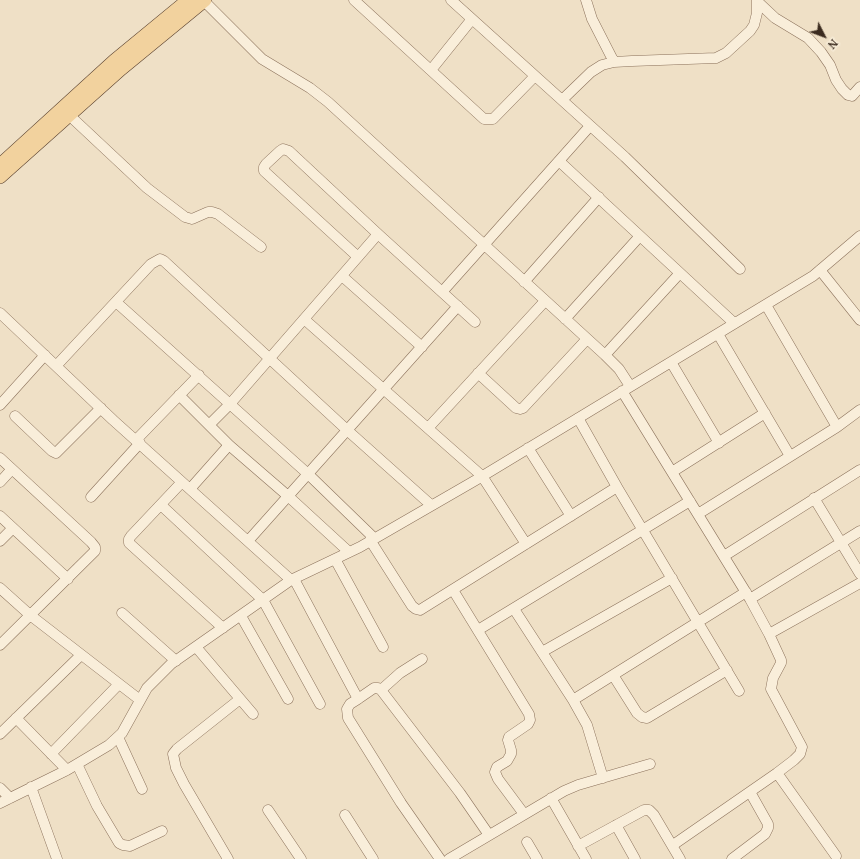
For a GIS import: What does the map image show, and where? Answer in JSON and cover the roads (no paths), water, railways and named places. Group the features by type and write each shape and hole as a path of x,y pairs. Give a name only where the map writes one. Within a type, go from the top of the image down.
{"main road":[{"path":"0,165 114,61 188,0"},
{"path":"0,177 121,69 204,0"}],"street":[{"path":"204,0 262,59 310,88 328,102 619,369 626,389 672,472 748,595 781,660 781,663 773,678 771,689 802,747 800,754 778,773 673,845"},
{"path":"354,0 484,119 493,119 535,76"},
{"path":"451,0 625,157 740,269"},
{"path":"586,0 592,19 614,62"},
{"path":"562,100 591,72 602,65 614,62 716,58 726,53 750,31 754,25 757,1"},
{"path":"757,1 775,18 808,38 827,61 836,80 848,95 852,96 860,87"},
{"path":"431,70 472,19"},
{"path":"69,115 147,188 185,218 192,219 208,212 218,214 261,248"},
{"path":"442,292 590,126"},
{"path":"358,257 264,171 266,164 284,149 290,151 378,234 475,322"},
{"path":"559,161 734,323"},
{"path":"524,282 599,197"},
{"path":"209,425 230,404 378,234"},
{"path":"565,319 640,236"},
{"path":"0,803 67,770 109,745 122,733 147,688 176,661 293,580 349,552 482,476 766,305 813,276 860,236"},
{"path":"56,366 151,264 160,259 164,261 347,430 431,505"},
{"path":"820,270 860,320"},
{"path":"605,355 680,273"},
{"path":"342,276 422,347"},
{"path":"428,428 545,301"},
{"path":"116,302 308,474 372,539 415,608 420,610 617,487"},
{"path":"766,305 836,427"},
{"path":"248,541 458,306"},
{"path":"0,313 100,408 293,580 358,699"},
{"path":"304,319 482,476 526,544"},
{"path":"718,334 790,456"},
{"path":"478,373 516,408 523,408 587,339"},
{"path":"0,405 45,356"},
{"path":"671,362 719,443"},
{"path":"91,497 179,395 199,375"},
{"path":"179,395 229,445 288,496 349,552"},
{"path":"15,416 56,453 100,408"},
{"path":"698,514 836,427 860,410"},
{"path":"672,472 765,414"},
{"path":"578,418 617,487 739,691"},
{"path":"223,628 128,543 131,536 161,505 186,486 229,445"},
{"path":"528,448 571,516"},
{"path":"0,458 95,547 95,551 92,555 0,645"},
{"path":"0,482 12,469"},
{"path":"724,556 860,470"},
{"path":"814,498 860,574"},
{"path":"478,630 690,501"},
{"path":"161,505 263,600 320,704"},
{"path":"0,516 68,579"},
{"path":"0,541 13,528"},
{"path":"573,700 698,622 860,531"},
{"path":"335,559 383,647"},
{"path":"542,652 672,578"},
{"path":"769,634 859,585"},
{"path":"0,588 30,615 140,700"},
{"path":"453,590 529,714 530,720 528,724 509,737 508,740 511,754 507,760 497,767 495,772 498,779 524,814"},
{"path":"514,608 573,700 587,725 604,778"},
{"path":"122,613 176,661"},
{"path":"241,616 288,699"},
{"path":"196,647 253,714"},
{"path":"0,734 81,655"},
{"path":"381,690 400,673 422,659"},
{"path":"613,675 637,713 646,718 727,670"},
{"path":"51,754 119,684"},
{"path":"440,859 401,803 348,718 347,710 350,704 374,688 381,690 460,793 489,835"},
{"path":"228,859 184,784 176,768 173,754 177,749 240,699"},
{"path":"16,718 67,770"},
{"path":"118,737 142,789"},
{"path":"77,764 97,806 119,843 130,846 162,831"},
{"path":"449,859 551,798 578,785 650,764"},
{"path":"778,773 836,856"},
{"path":"31,787 57,859"},
{"path":"0,788 10,798"},
{"path":"732,859 765,834 768,828 768,824 750,792"},
{"path":"551,798 586,859"},
{"path":"268,810 301,859"},
{"path":"578,846 644,810 649,810 673,845 680,859"},
{"path":"345,815 373,859"},
{"path":"616,825 635,859"},
{"path":"527,842 537,859"}]}
